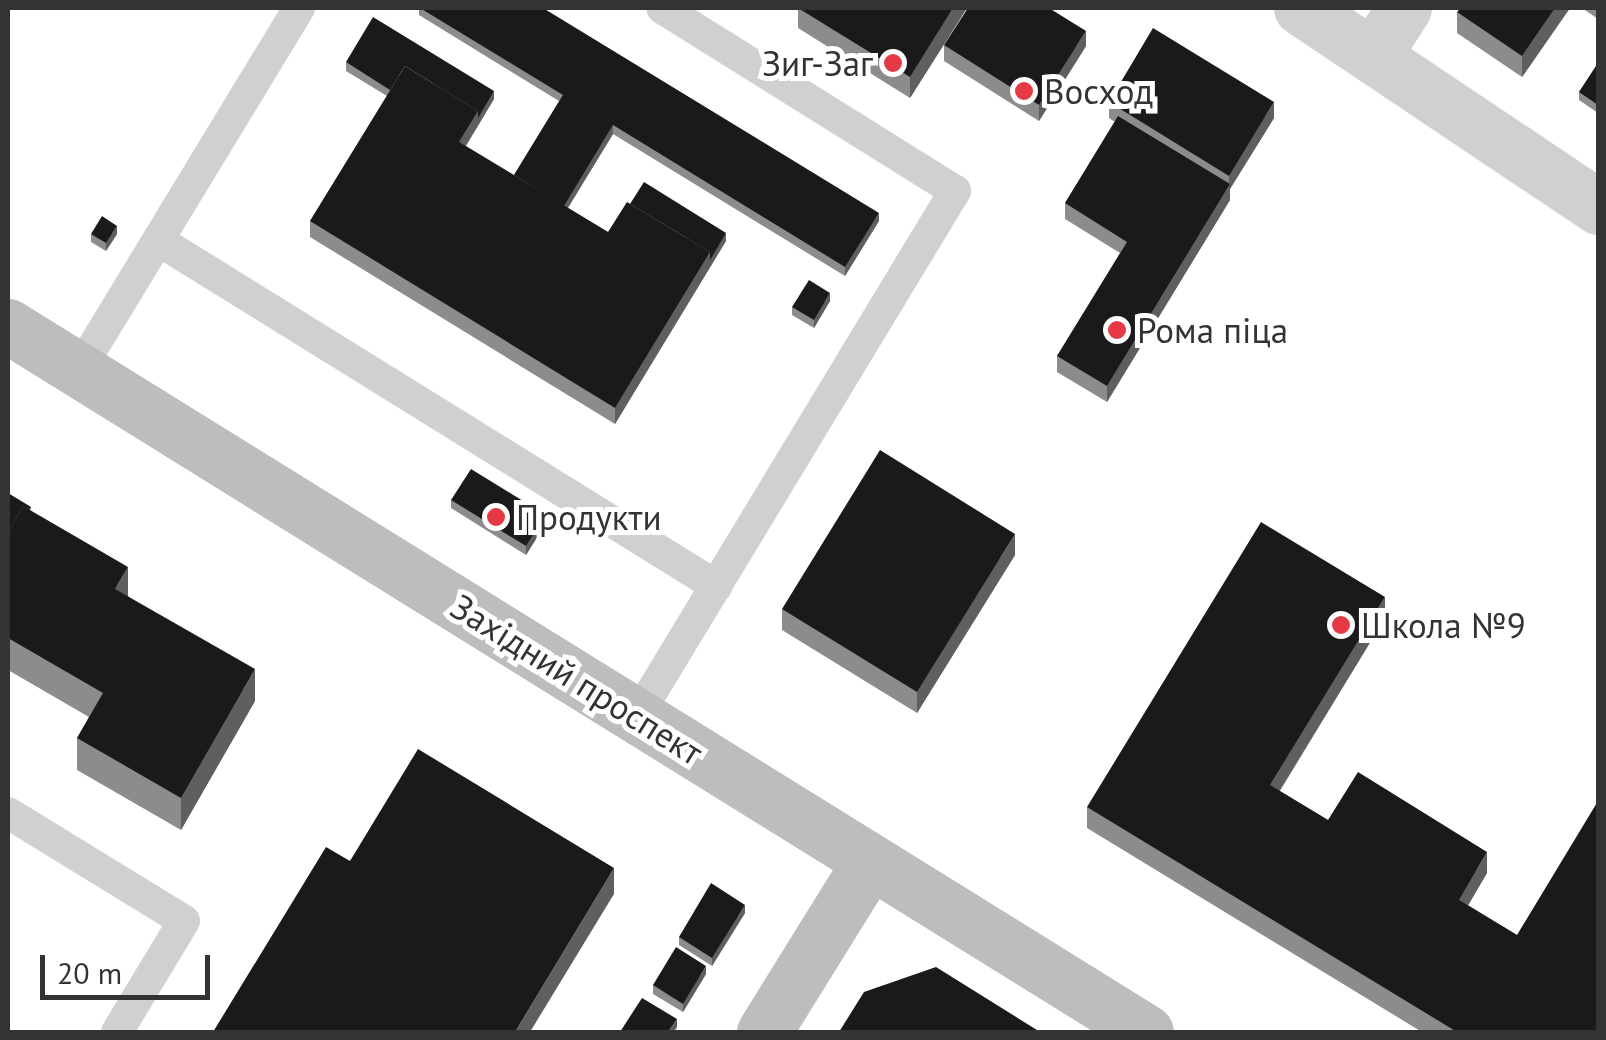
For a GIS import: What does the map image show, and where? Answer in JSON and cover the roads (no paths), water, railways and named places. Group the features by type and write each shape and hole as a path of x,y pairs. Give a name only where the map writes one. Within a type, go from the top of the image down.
{"main road":[{"name":"Західний проспект","path":"8,326 870,861 1116,1025"},
{"path":"764,1032 870,861"}],"street":[{"path":"1301,8 1598,207"},
{"path":"1373,56 1404,8"}],"lane":[{"path":"80,370 299,8"},
{"path":"637,716 955,191 662,8"},
{"path":"158,240 716,586"},
{"path":"8,812 184,921 117,1032"}],"place":[{"name":"Зиг-Заг","path":"893,63"},
{"name":"Восход","path":"1024,91"},
{"name":"Рома піца","path":"1117,330"},
{"name":"Продукти","path":"496,517"},
{"name":"Школа №9","path":"1341,625"}]}
